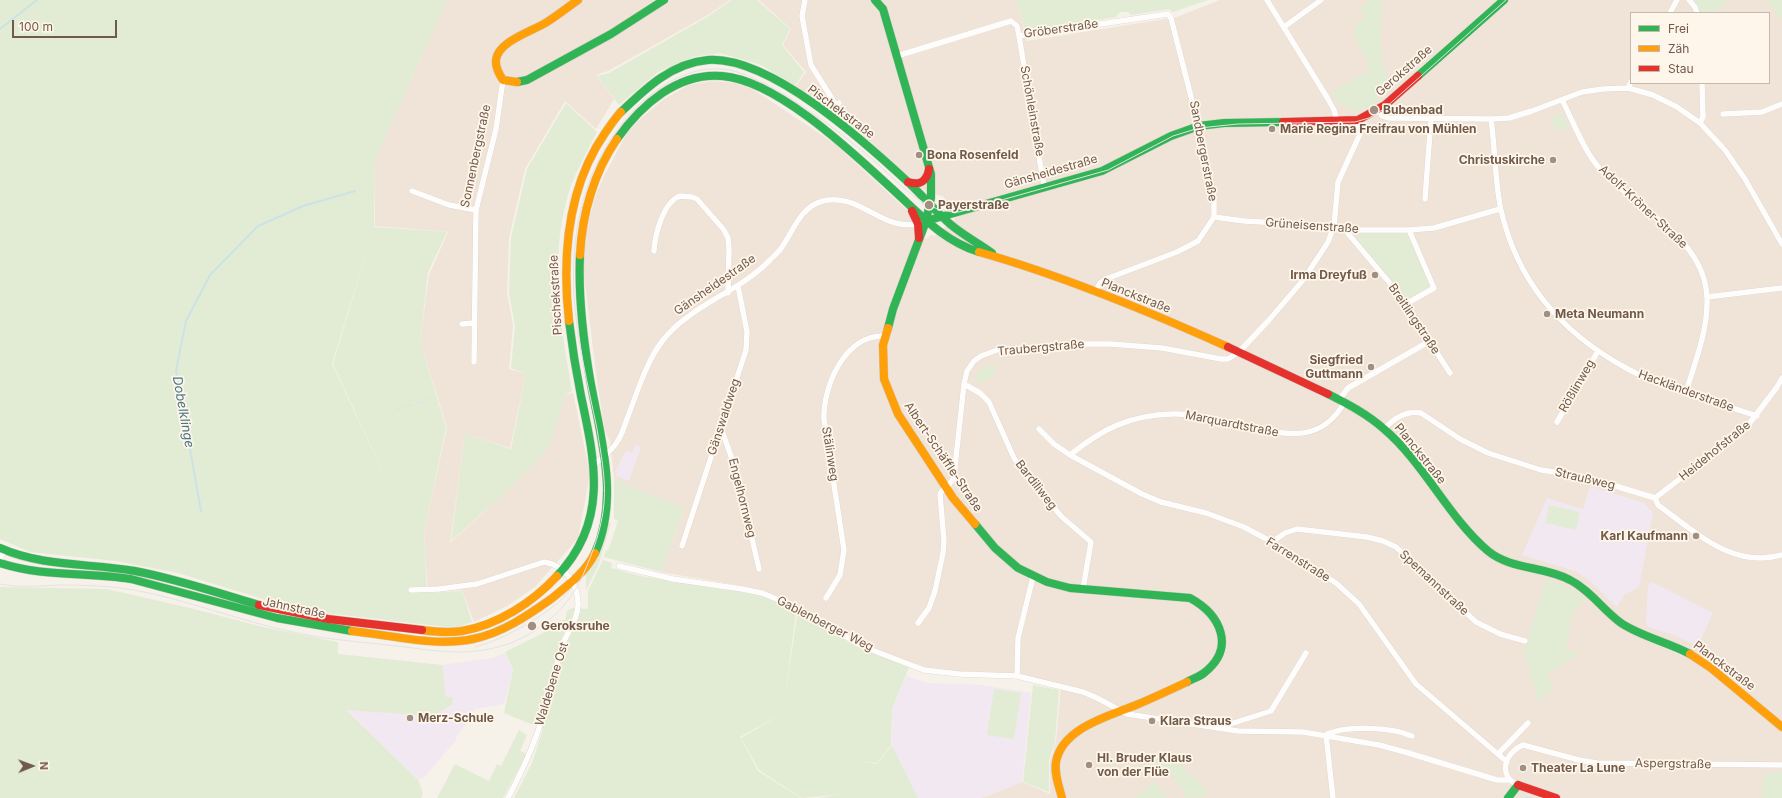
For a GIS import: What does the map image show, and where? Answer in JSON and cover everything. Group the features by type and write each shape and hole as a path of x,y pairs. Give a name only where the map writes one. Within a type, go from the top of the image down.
{"main road":[{"path":"578,0 545,24 504,45 497,61 498,72 504,80 515,83 533,77 611,34 664,0"},
{"path":"875,0 883,8 928,160 931,174 930,204 926,221"},
{"name":"Gerokstraße","path":"1358,120 1378,110 1504,0"},
{"name":"Pischekstraße","path":"563,570 575,555 589,522 594,498 594,465 568,318 565,274 566,243 573,203 588,161 611,123 639,93 668,72 683,65 713,59 738,62 775,80 824,112 868,146 908,182 942,216"},
{"name":"Pischekstraße","path":"572,581 593,556 603,530 608,494 604,455 582,321 578,280 579,244 586,207 600,168 622,131 647,105 669,89 691,79 716,76 745,81 776,97 830,133 926,221"},
{"name":"Gänsheidestraße","path":"926,221 1044,186 1102,171 1171,136 1199,126 1224,123 1358,120"},
{"path":"908,182 918,184 925,180 929,173 928,160"},
{"path":"906,202 914,214 918,224 919,243"},
{"path":"930,204 948,210 967,209"},
{"name":"Planckstraße","path":"942,216 962,234 998,256"},
{"name":"Albert-Schäffle-Straße","path":"926,221 893,309 885,336 883,366 886,384 898,414 946,488 995,548 1009,562 1033,577 1058,586 1190,598 1199,602 1212,612 1220,628 1222,643 1220,651 1210,668 1195,678 1077,730 1069,737 1058,756 1056,779 1062,798"},
{"name":"Planckstraße","path":"926,221 946,237 962,246 998,256 1095,292 1239,352 1365,414 1400,444 1461,524 1489,552 1502,559 1546,570 1574,581 1587,590 1622,624 1635,632 1694,656 1782,727"},
{"name":"Jahnstraße","path":"2,550 38,560 98,565 140,572 303,615 448,633 479,628 495,621 535,596 563,570"},
{"name":"Jahnstraße","path":"0,563 20,570 38,573 101,576 138,580 291,621 438,641 467,640 488,635 506,628 538,609 572,581"},
{"path":"1508,798 1518,785"},
{"path":"1512,798 1518,785"},
{"path":"1518,785 1556,798"}],"street":[{"path":"805,0 802,16 811,65 836,105 840,103"},
{"path":"1268,0 1334,110 1337,121"},
{"path":"1284,27 1321,0"},
{"path":"1671,12 1677,0"},
{"path":"1689,0 1695,7 1697,12"},
{"name":"Gröberstraße","path":"897,56 1011,21 1017,26 1019,36 1168,14"},
{"name":"Sandbergerstraße","path":"1095,292 1100,283 1106,279 1177,252 1198,241 1214,217 1214,197 1199,126 1181,52 1171,18 1168,14"},
{"name":"Schönleinstraße","path":"1019,36 1044,186"},
{"name":"Sonnenbergstraße","path":"474,362 476,210 496,129 504,80"},
{"path":"1700,123 1704,117 1702,84"},
{"path":"1378,110 1382,116 1388,118 1509,118 1582,92 1630,85 1677,107 1700,123 1725,150 1745,178 1782,244"},
{"name":"Adolf-Kröner-Straße","path":"1562,100 1589,153 1601,169 1690,250 1699,268 1707,297 1706,324 1686,392"},
{"path":"1723,114 1762,112 1782,104"},
{"path":"1425,199 1431,119"},
{"name":"Hackländerstraße","path":"1492,119 1500,209 1519,262 1535,291 1555,315 1598,351 1626,368 1686,392 1757,416"},
{"path":"1239,352 1304,279 1328,242 1334,226 1338,182 1360,134 1358,120"},
{"path":"412,191 449,205 476,210"},
{"path":"654,251 656,233 669,205 680,196 697,199 724,230 728,238 728,293"},
{"name":"Gänsheidestraße","path":"594,465 618,440 648,367 663,340 679,325 694,314 757,273 782,248 805,210 822,202 839,199 856,203 889,222 908,225 926,221"},
{"name":"Grüneisenstraße","path":"1214,217 1244,221 1334,226 1345,230 1410,230 1434,228 1500,209"},
{"path":"908,225 915,228 919,234"},
{"name":"Breitlingstraße","path":"1345,230 1406,304 1450,373"},
{"path":"1406,304 1434,288 1410,230"},
{"name":"Gänswaldweg","path":"682,546 744,359 747,342 738,286"},
{"path":"1707,297 1782,288"},
{"path":"462,324 475,324"},
{"name":"Stälinweg","path":"826,598 840,575 844,555 843,535 824,419 827,391 841,362 858,344 870,337 885,336"},
{"name":"Marquardtstraße","path":"1070,455 1089,439 1104,430 1123,422 1146,416 1172,414 1196,415 1294,435 1313,431 1329,423 1348,388 1430,341"},
{"name":"Traubergstraße","path":"918,623 929,608 937,583 944,541 940,498 942,492 952,484 954,476 964,384 967,371 974,361 981,356 997,350 1078,344 1110,344 1162,348 1221,359 1228,359 1239,352"},
{"name":"Rößlinweg","path":"1557,422 1598,351"},
{"name":"Heidehofstraße","path":"1655,498 1746,428 1757,416 1782,378"},
{"name":"Bardiliweg","path":"964,384 985,397 1014,458 1036,488 1062,517 1091,542 1083,589"},
{"name":"Straußweg","path":"1384,429 1396,418 1414,412 1421,413 1460,439 1488,453 1541,470 1586,477 1655,498"},
{"name":"Engelhornweg","path":"721,428 737,473 759,568"},
{"name":"Farrenstraße","path":"1039,429 1054,444 1070,455 1151,498 1228,521 1272,542 1336,583 1354,598 1416,684 1506,761"},
{"path":"1655,498 1658,505 1718,548 1739,557 1754,559 1771,558 1782,555"},
{"name":"Spemannstraße","path":"1272,542 1285,532 1297,529 1367,537 1383,541 1396,548 1476,622 1500,634 1525,641"},
{"path":"0,558 2,550"},
{"path":"411,590 469,586 544,562 553,564 563,570"},
{"name":"Gablenberger Weg","path":"619,566 673,579 762,593 791,605 864,647 924,670 952,674 1017,676 1082,692 1127,714 1238,731 1303,732 1405,752 1497,780 1509,780"},
{"name":"Waldebene Ost","path":"508,798 523,768 539,728 562,647 578,610 576,590 572,581 563,570"},
{"path":"1017,676 1018,638 1033,577"},
{"path":"1221,728 1271,711 1306,653"},
{"path":"1498,754 1528,723"},
{"path":"1333,798 1326,736 1339,730 1388,729 1401,731 1412,736"},
{"name":"Aspergstraße","path":"1506,761 1510,754 1517,748 1524,745 1573,759 1598,763 1782,765"},
{"path":"1506,761 1509,780 1518,785"}],"shaded area":[{"path":"447,0 730,0 706,16 608,71 596,75 614,99 596,129 565,101 525,169 509,238 507,293 513,325 509,369 526,374 510,448 465,434 450,543 506,492 549,447 565,395 573,393 590,474 578,538 535,587 507,606 474,622 462,590 428,593 424,533 447,427 420,342 429,275 448,232 375,226 375,160"},
{"path":"759,0 1017,0 1027,41 1177,17 1220,0 1782,0 1782,798 981,798 1022,782 1050,794 1050,760 1056,742 1061,685 1020,674 937,671 866,646 791,602 748,587 661,572 684,508 636,489 614,478 610,441 605,431 597,381 584,274 587,226 596,195 603,178 627,133 639,120 664,99 689,85 711,81 736,83 751,88 835,144 909,212 913,217 917,236 926,239 931,235 935,236 956,218 952,205 946,203 943,196 929,193 905,178 873,144 837,115 796,86 806,72 783,45 791,29"},
{"path":"635,445 641,447 629,481 616,476 617,473 615,472 626,450 632,453"},
{"path":"1590,486 1644,503 1653,513 1639,587 1624,595 1617,607 1589,580 1575,571 1522,555 1547,498 1583,509"},
{"path":"1652,582 1713,613 1698,646 1671,634 1648,627 1646,623 1648,586"},
{"name":"Merz-Schule","path":"504,653 513,669 504,704 475,709 464,720 467,722 456,737 457,739 425,776 418,780 337,701 338,654 442,665 493,658"},
{"path":"906,676 928,683 982,685 1031,693 1022,782 981,798 918,798 892,745 892,710"}],"green space":[{"path":"0,0 447,0 375,160 374,227 447,232 428,272 420,342 446,427 424,533 427,593 462,591 472,622 456,628 299,610 178,573 116,561 30,552 0,539","holes":["372,234 333,364 395,498 332,364"]},
{"path":"732,0 757,0 790,29 782,45 804,72 795,86 761,65 720,53 693,57 658,72 619,105 597,76 609,73 707,17"},
{"path":"1017,0 1208,0 1173,12 1169,9 1131,15 1128,12 1120,12 1116,17 1029,31 1024,27"},
{"path":"1369,0 1383,0 1381,52 1388,83 1381,95 1379,94 1378,102 1364,109 1352,110 1341,105 1331,93 1364,73 1369,73 1368,61 1358,47 1354,26 1366,17 1360,10"},
{"path":"1694,0 1725,0 1727,4 1712,12 1700,12"},
{"path":"1766,0 1782,0 1782,21"},
{"path":"566,103 597,132 581,163 568,195 562,219 559,244 558,269 561,318 572,391 565,395 549,447 506,492 451,541 465,434 511,449 526,374 511,368 515,325 509,293 511,238 527,169"},
{"path":"1560,114 1564,117 1569,127 1555,131 1551,117"},
{"path":"1363,230 1409,230 1434,288 1406,304 1355,242"},
{"path":"992,365 995,366 993,377 986,381 976,382 975,378 979,371 983,367"},
{"path":"614,478 636,489 684,508 661,572 604,557 606,550 608,551 618,521 614,519"},
{"path":"1549,505 1580,512 1576,530 1545,523"},
{"path":"609,523 611,523 598,566 586,590 586,574 595,561"},
{"path":"603,560 612,563 611,568 640,576 751,593 778,601 796,613 785,696 798,610 863,650 910,665 892,709 891,745 877,763 858,761 877,764 892,745 918,798 819,798 837,795 838,792 836,795 802,798 759,770 741,738 782,714 740,737 758,771 801,798 514,798 532,763 543,729 504,713 513,669 505,652 541,634 561,620 565,620 567,611 572,608 588,609 588,591"},
{"path":"1546,579 1573,590 1584,599 1572,615 1566,651 1576,650 1578,656 1547,674 1554,688 1538,703 1529,667 1523,654"},
{"path":"0,587 107,589 263,627 338,642 338,654 442,665 446,697 452,697 453,704 433,716 346,710 418,780 423,793 421,798 0,798"},
{"path":"1033,685 1059,690 1055,742 1049,760 1049,792 1023,782"},
{"path":"994,689 1021,693 1014,739 987,735"},
{"path":"519,730 527,735 520,751 527,754 503,798 437,798 455,764 489,781 497,764 501,766"},
{"path":"1141,754 1169,759 1172,763 1174,761 1177,764 1179,763 1191,777 1193,775 1207,791 1203,795 1204,797 1186,798 1184,796 1186,793 1165,768 1142,764"},
{"path":"1765,772 1782,772 1782,798 1761,798"},
{"path":"1154,781 1168,798 1134,798"}],"waterway":[{"path":"0,29 37,0"},
{"name":"Dobelklinge","path":"201,511 176,370 186,321 210,275 258,226 303,206 355,191"},
{"path":"1525,798 1530,798"}],"tram line":[{"path":"0,584 22,586 88,586 134,590 174,599 253,622 319,637 458,652 470,652 508,644 522,638 547,622 568,600 583,575 594,549 599,531 604,503 604,475 597,429 583,363 575,313 574,253 586,190 603,151 623,123 651,94 673,80 706,69 730,70 750,77 787,97 825,122 859,148 922,202 946,211 959,212 1108,170 1173,136 1199,128 1238,124 1355,122 1369,118 1384,109 1506,0"},
{"path":"475,647 499,639 540,616 562,599 570,590"}],"railway":[{"path":"397,409 430,399"}],"traffic: fast":[{"path":"517,82 527,80 611,34 664,0"},
{"path":"875,0 883,9 931,174 931,198 926,221 893,309 888,328"},
{"path":"1418,76 1504,0"},
{"path":"621,112 640,94 671,71 695,62 708,60 733,62 759,72 787,86 815,105 868,146 909,183 950,224 992,253"},
{"path":"617,139 637,114 649,103 676,85 690,79 706,76 722,76 743,80 788,103 811,119 854,154 941,233 965,247 979,252"},
{"path":"926,221 1102,171 1171,136 1199,126 1224,123 1283,122"},
{"path":"580,255 580,302 583,333 606,466 606,510 602,532 595,553"},
{"path":"557,576 574,555 585,534 591,512 594,490 590,444 569,321"},
{"path":"1328,394 1364,414 1384,429 1399,443 1460,522 1488,551 1507,562 1550,572 1570,580 1584,589 1608,612 1629,628 1690,654"},
{"path":"975,524 995,548 1018,568 1047,582 1070,588 1190,598 1201,605 1210,613 1221,632 1222,643 1220,653 1214,663 1204,673 1187,682"},
{"path":"0,548 16,554 49,562 118,568 151,574 259,605"},
{"path":"0,563 32,570 131,579 277,618 352,631"},
{"path":"1508,798 1518,785"}],"traffic: slow":[{"path":"517,82 503,80 496,65 498,53 509,42 547,22 578,0"},
{"path":"569,321 566,272 567,248 575,200 582,177 592,154 605,133 621,112"},
{"path":"580,255 583,224 591,194 602,165 617,139"},
{"path":"979,252 1011,261 1074,283 1167,320 1228,347"},
{"path":"888,328 883,345 884,379 898,414 953,498 975,524"},
{"path":"352,631 412,640 443,642 473,639 494,633 533,612 570,584 587,566 595,553"},
{"path":"422,630 457,632 489,624 526,603 548,586 557,576"},
{"path":"1690,654 1711,668 1782,727"},
{"path":"1062,798 1057,780 1056,762 1060,750 1067,740 1077,732 1100,719 1149,700 1187,682"}],"traffic: jam":[{"path":"1283,122 1358,120 1385,105 1418,76"},
{"path":"908,182 922,182 927,177 929,169"},
{"path":"912,211 918,224 919,238"},
{"path":"1228,347 1328,394"},
{"path":"259,605 328,619 422,630"},
{"path":"1518,785 1556,798"}],"place":[{"name":"Bubenbad","path":"1374,110"},
{"name":"Marie Regina Freifrau von Mühlen","path":"1272,129"},
{"name":"Bona Rosenfeld","path":"919,155"},
{"name":"Christuskirche","path":"1553,160"},
{"name":"Payerstraße","path":"929,205"},
{"name":"Irma Dreyfuß","path":"1375,275"},
{"name":"Meta Neumann","path":"1547,314"},
{"name":"Siegfried Guttmann","path":"1371,367"},
{"name":"Karl Kaufmann","path":"1696,536"},
{"name":"Geroksruhe","path":"532,626"},
{"name":"Merz-Schule","path":"410,718"},
{"name":"Klara Straus","path":"1152,721"},
{"name":"Hl. Bruder Klaus von der Flüe","path":"1089,765"},
{"name":"Theater La Lune","path":"1523,768"}]}
